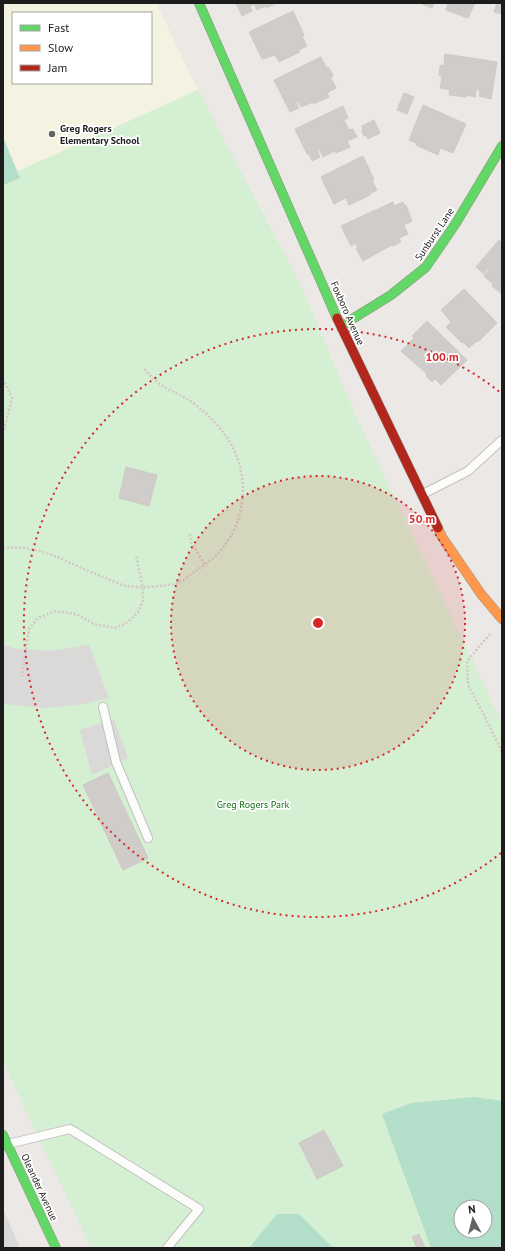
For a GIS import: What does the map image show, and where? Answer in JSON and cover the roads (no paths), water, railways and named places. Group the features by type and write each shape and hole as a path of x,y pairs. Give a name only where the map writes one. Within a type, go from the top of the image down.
{"street":[{"name":"Foxboro Avenue","path":"200,3 341,326 442,537 481,594 502,619"},
{"name":"Sunburst Lane","path":"341,326 391,295 426,267 456,223 502,146"},
{"name":"Oleander Avenue","path":"5,1140 56,1248"}],"lane":[{"path":"422,495 468,471 502,440"},
{"path":"103,707 116,762 148,838"},
{"path":"5,1140 70,1129 199,1209 167,1248"}],"place":[{"name":"Greg Rogers Elementary School","path":"52,134"}],"park label":[{"name":"Greg Rogers Park","path":"253,804"}]}
